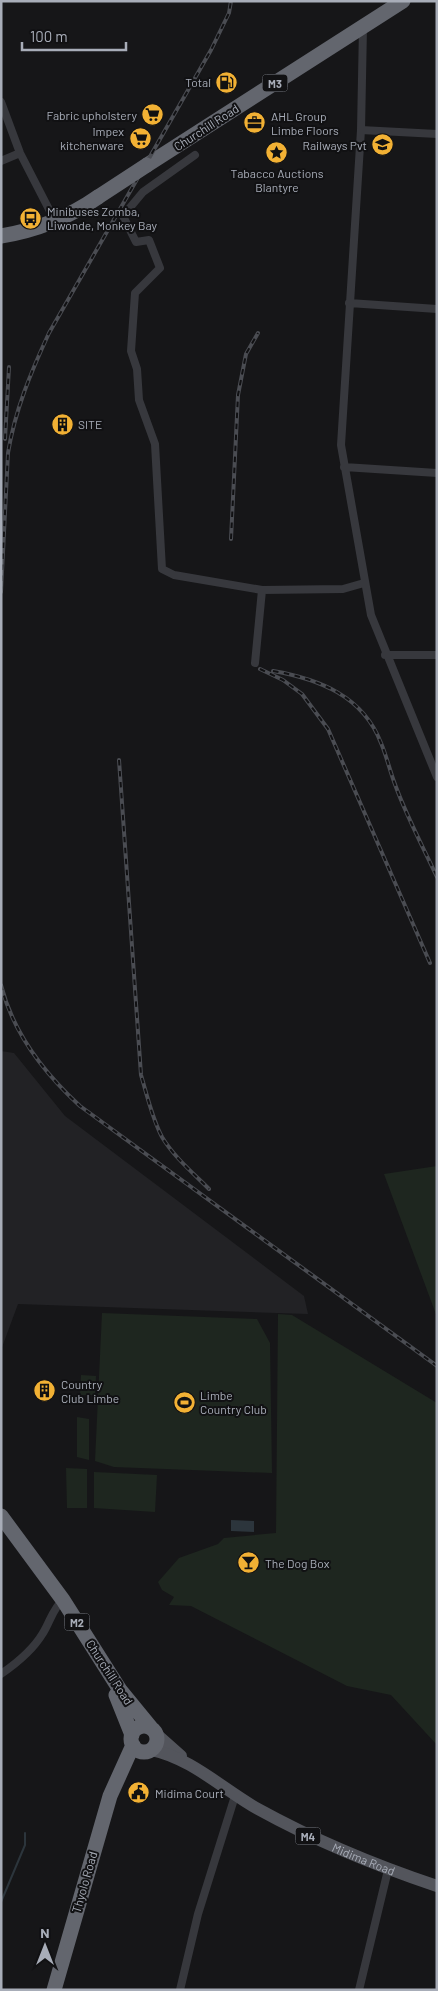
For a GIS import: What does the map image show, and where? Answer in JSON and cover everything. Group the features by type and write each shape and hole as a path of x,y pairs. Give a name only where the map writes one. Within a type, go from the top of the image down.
{"highway":[{"name":"Churchill Road","path":"1,236 27,231 75,213 403,1"},
{"name":"Churchill Road","path":"1,1516 120,1690 153,1731"},
{"name":"Churchill Road","path":"1,1531 60,1603 115,1692 132,1740"},
{"path":"143,1727 153,1731 157,1739 150,1750 141,1752 132,1740 143,1727"},
{"name":"Thyolo Road","path":"54,1990 108,1804 132,1740"},
{"name":"Thyolo Road","path":"108,1804 135,1763 150,1750"}],"main road":[{"name":"Midima Road","path":"153,1731 190,1766"},
{"name":"Midima Road","path":"150,1750 166,1753 190,1766 235,1796 303,1833 388,1870 437,1886"}],"street":[{"path":"362,27 361,130 341,445 371,615 385,655 433,758 437,777"},
{"path":"1,102 20,153 55,221"},
{"path":"361,130 437,134"},
{"path":"1,162 20,153"},
{"path":"195,155 143,192 123,216 136,242 149,240 160,268 135,293 131,351 137,369 140,400 156,444 160,562 162,570 174,575 262,590 343,589 364,583"},
{"path":"349,303 437,309"},
{"path":"344,467 437,473"},
{"path":"255,663 262,590"},
{"path":"385,655 437,655"},
{"path":"1,1674 30,1651 42,1636 60,1603"},
{"path":"180,1990 198,1914 235,1796"},
{"path":"360,1990 388,1870"}],"shaded area":[{"path":"1,1051 14,1053 65,1116 304,1296 308,1314 18,1304 1,1350"},
{"path":"437,1166 437,1317 384,1174"},
{"name":"Limbe Country Club","path":"102,1313 257,1319 270,1343 272,1473 114,1467 95,1461"},
{"path":"278,1314 292,1315 437,1403 437,1745 391,1695 347,1686 191,1606 169,1605 174,1597 162,1590 158,1582 179,1558 218,1544 224,1538 276,1533"},
{"path":"81,1375 96,1376 95,1395 80,1395"},
{"path":"77,1417 89,1419 89,1460 77,1457"},
{"path":"66,1468 87,1469 87,1508 67,1508"},
{"path":"94,1472 157,1475 155,1512 94,1508"},
{"path":"231,1520 254,1521 254,1532 231,1531"}],"waterway":[{"path":"1,1902 25,1845 25,1833"}],"railway":[{"path":"1,592 8,453 19,406 30,377 49,333 211,50 229,13 231,1"},
{"path":"231,539 238,395 246,354 258,333"},
{"path":"5,439 9,367"},
{"path":"260,669 283,680 302,694 328,729 430,963"},
{"path":"273,671 290,674 323,685 338,692 363,713 381,743 400,798 437,877"},
{"path":"119,760 141,1075 158,1130 162,1137 178,1158 209,1189"},
{"path":"1,985 6,1003 22,1036 42,1066 80,1106 437,1366"}],"place":[{"name":"Total","path":"227,82"},
{"name":"Fabric upholstery","path":"153,115"},
{"name":"AHL Group Limbe Floors","path":"255,123"},
{"name":"Impex kitchenware","path":"140,138"},
{"name":"Railways Pvt","path":"383,145"},
{"name":"Tabacco Auctions Blantyre","path":"277,152"},
{"name":"Minibuses Zomba, Liwonde, Monkey Bay","path":"31,218"},
{"name":"SITE","path":"62,424"},
{"name":"Country Club Limbe","path":"45,1391"},
{"name":"Limbe Country Club","path":"184,1402"},
{"name":"The Dog Box","path":"249,1563"},
{"name":"Midima Court","path":"139,1793"}]}
